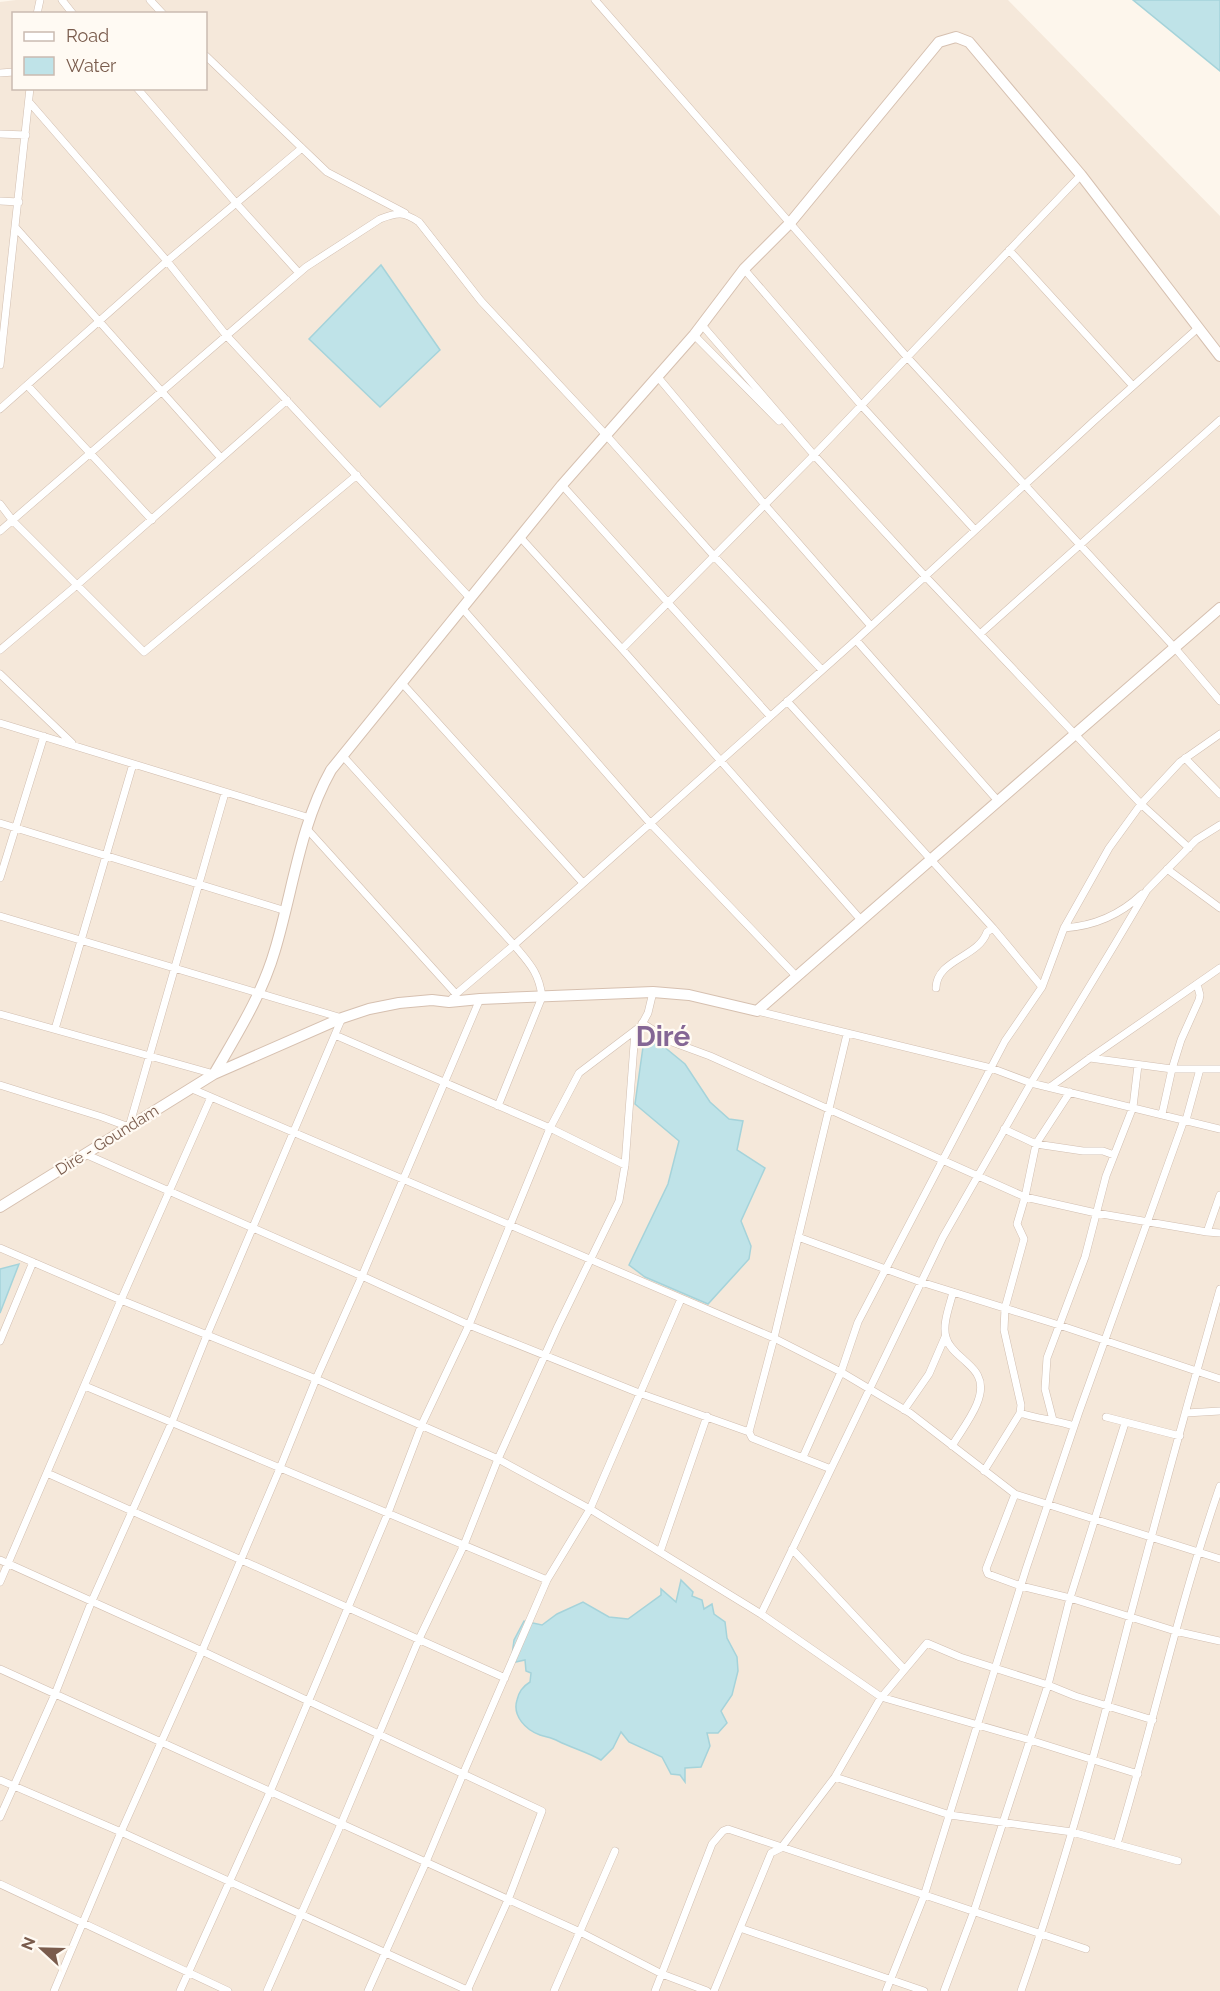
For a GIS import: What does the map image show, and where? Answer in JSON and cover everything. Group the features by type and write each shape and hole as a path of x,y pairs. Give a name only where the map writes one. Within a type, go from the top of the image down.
{"main road":[{"path":"214,1074 260,993 286,911 308,824 324,783 342,754 562,485 702,325 744,269 790,223 939,42 956,37 969,42 1081,175 1220,356"},
{"path":"757,1011 1220,608"},
{"name":"Diré - Goundam","path":"0,1207 214,1074 342,1018 369,1009 399,1003 452,998 480,999 652,992 689,996 757,1011"}],"street":[{"path":"62,0 71,12"},
{"path":"150,0 161,12"},
{"path":"595,0 907,357 1175,648 1220,701"},
{"path":"207,57 327,172 419,222 481,301 606,435 714,556 822,670"},
{"path":"0,364 30,90"},
{"path":"139,90 299,273"},
{"path":"30,103 167,261 226,335 470,598"},
{"path":"0,134 26,135"},
{"path":"0,409 167,261 302,148"},
{"path":"622,649 814,455 1081,175"},
{"path":"0,201 19,202"},
{"path":"0,531 299,273 380,219 392,214 407,214"},
{"path":"16,228 221,458"},
{"path":"1009,250 1133,386"},
{"path":"744,269 861,405 975,530"},
{"path":"702,325 814,455 925,576 1141,804 1189,848"},
{"path":"0,723 225,793 308,824 452,998 856,640 1198,328"},
{"path":"694,334 779,421"},
{"path":"657,376 765,505 871,626"},
{"path":"27,385 152,519"},
{"path":"0,650 287,400"},
{"path":"980,634 1220,420"},
{"path":"0,504 13,521 144,652 357,475"},
{"path":"562,485 770,716"},
{"path":"519,537 622,649 861,920"},
{"path":"462,608 650,823 796,978"},
{"path":"856,640 998,801"},
{"path":"0,674 74,745"},
{"path":"401,682 583,883"},
{"path":"787,701 993,928 1042,987"},
{"path":"802,1457 842,1372 858,1322 1005,1041 1042,987 1064,928 1109,848 1141,804 1185,758 1220,734"},
{"path":"0,878 44,736"},
{"path":"342,754 514,945 540,980 542,997 498,1106"},
{"path":"1185,758 1220,794"},
{"path":"55,1029 132,764"},
{"path":"0,1085 129,1127 225,793"},
{"path":"0,823 286,911"},
{"path":"1064,928 1086,927 1130,905 1196,840 1220,825"},
{"path":"1167,869 1220,908"},
{"path":"761,1614 943,1237 1030,1083 1147,890"},
{"path":"0,916 342,1018 172,1422 0,1817"},
{"path":"936,988 936,980 943,969 984,941 987,932 993,928"},
{"path":"1050,1087 1220,968"},
{"path":"1162,1114 1181,1040 1199,1000 1197,984"},
{"path":"180,1991 270,1792 422,1425 469,1325 550,1128 579,1073 588,1064 635,1031 642,1023 648,1013 652,992"},
{"path":"54,1991 121,1832 202,1651 316,1379 480,999"},
{"path":"757,1011 991,1068 1030,1083 1220,1129"},
{"path":"0,1014 214,1074"},
{"path":"642,1023 672,1042 710,1056 1025,1197 1096,1213 1220,1233"},
{"path":"267,1991 419,1639 464,1545 498,1459 619,1201 625,1165 635,1031"},
{"path":"831,1469 752,1438 749,1432 774,1338 847,1034"},
{"path":"335,1035 550,1128 625,1165"},
{"path":"1090,1058 1172,1069 1220,1069"},
{"path":"1053,1419 1045,1389 1047,1358 1085,1257 1114,1155 1133,1107 1138,1065"},
{"path":"885,1991 924,1896 1047,1504 1104,1340 1185,1120 1200,1069"},
{"path":"190,1088 774,1338 842,1372 904,1410 1015,1494 1220,1559"},
{"path":"984,1471 1020,1413 1021,1405 1006,1349 1004,1330 1005,1308 1024,1239 1017,1224 1036,1144 1070,1092"},
{"path":"0,1582 120,1300 211,1097"},
{"path":"1004,1129 1036,1144 1083,1151 1103,1151 1114,1155"},
{"path":"85,1154 469,1325 639,1393 749,1432"},
{"path":"1207,1232 1220,1195"},
{"path":"798,1238 885,1270 1220,1379"},
{"path":"0,1248 120,1300 316,1379 498,1459 590,1509 761,1614 881,1697 1138,1774"},
{"path":"0,1341 33,1262"},
{"path":"1021,1991 1041,1934 1093,1760 1196,1371 1220,1289"},
{"path":"904,1410 929,1374 945,1336 953,1292"},
{"path":"368,1991 547,1580 590,1509 681,1299"},
{"path":"945,1336 950,1346 978,1374 982,1386 977,1404 952,1446"},
{"path":"85,1386 547,1580"},
{"path":"1186,1413 1220,1411"},
{"path":"1020,1413 1037,1418 1053,1419 1074,1426"},
{"path":"660,1552 707,1416"},
{"path":"1106,1417 1180,1436"},
{"path":"944,1991 974,1911 1048,1685 1070,1598 1125,1423"},
{"path":"47,1473 505,1678"},
{"path":"1117,1844 1153,1720 1197,1551 1220,1486"},
{"path":"1015,1494 986,1569 988,1574 1021,1586 1131,1616 1175,1632 1220,1641"},
{"path":"792,1549 904,1669"},
{"path":"0,1560 202,1651 542,1812 508,1899 468,1991 230,1881 0,1780"},
{"path":"714,1991 771,1853 781,1848 834,1777 881,1697 927,1643 960,1657 1153,1720"},
{"path":"0,1669 580,1932 662,1974 707,1991"},
{"path":"834,1777 950,1815 1072,1832 1178,1861"},
{"path":"655,1991 712,1844 723,1831 728,1829 1086,1949"},
{"path":"554,1991 615,1851"},
{"path":"0,1884 228,1991"},
{"path":"740,1928 924,1991"}],"shaded area":[{"path":"16,0 1008,0 1220,216 1220,1991 0,1991 0,2"}],"water":[{"path":"1133,0 1220,0 1220,71"},
{"path":"381,265 440,350 380,407 309,339"},
{"path":"657,1041 685,1064 710,1102 729,1119 743,1121 737,1150 765,1168 741,1221 751,1246 749,1259 708,1304 645,1277 629,1265 668,1184 679,1141 635,1104 643,1047"},
{"path":"19,1264 0,1313 0,1269"},
{"path":"681,1580 693,1592 692,1596 702,1600 704,1609 712,1604 714,1614 725,1622 727,1638 737,1657 738,1671 732,1695 721,1711 727,1723 718,1733 707,1733 710,1746 701,1767 685,1768 685,1782 680,1775 671,1774 662,1757 629,1742 621,1732 613,1748 601,1760 535,1733 521,1722 516,1706 520,1692 530,1682 531,1673 526,1671 525,1660 511,1663 514,1640 524,1621 542,1625 557,1614 583,1602 609,1617 628,1619 661,1595 661,1589 676,1602"}],"district":[{"name":"Diré","path":"663,1036"}]}
